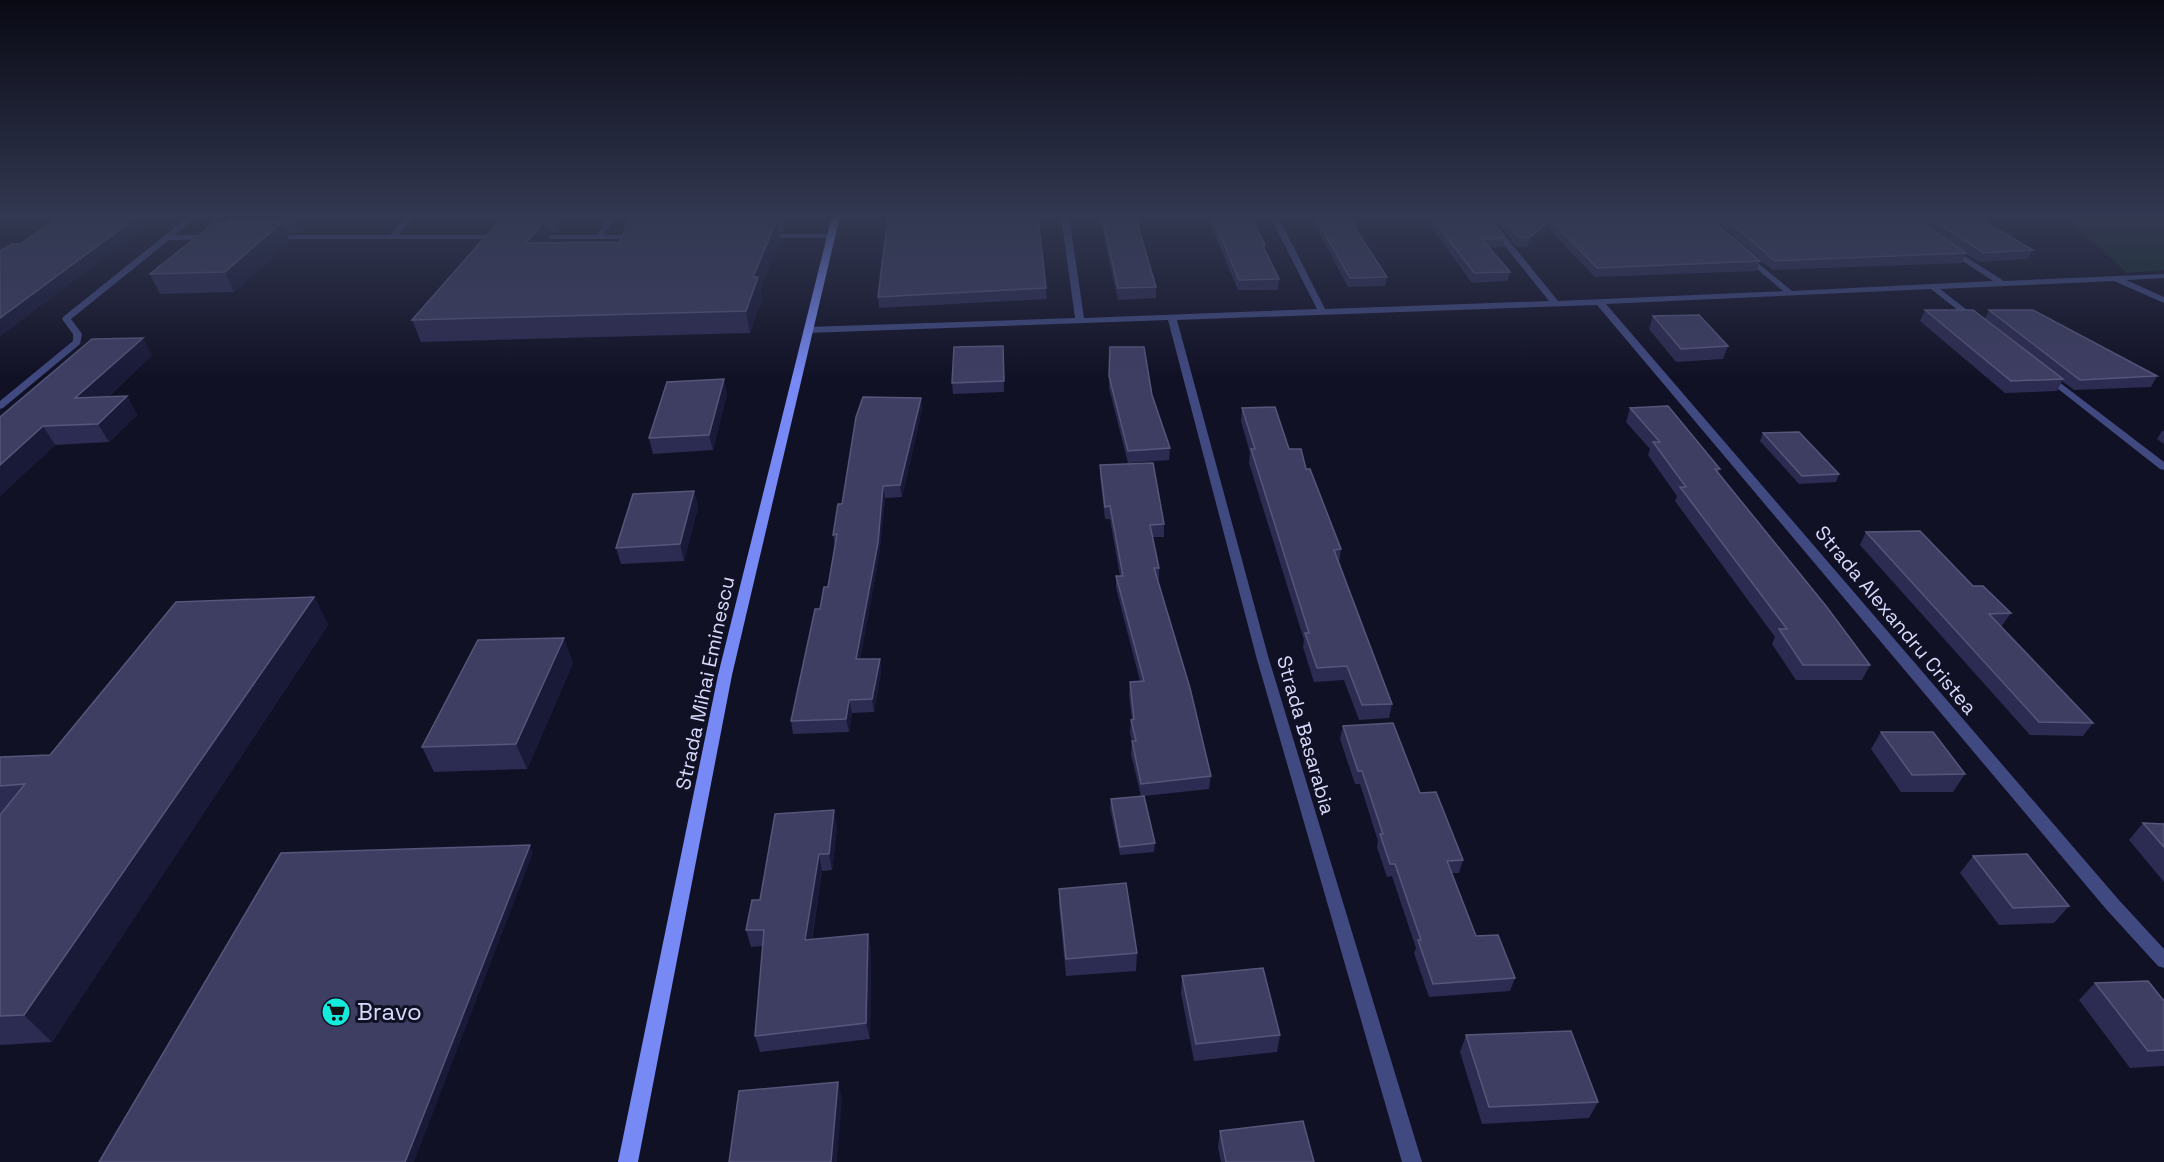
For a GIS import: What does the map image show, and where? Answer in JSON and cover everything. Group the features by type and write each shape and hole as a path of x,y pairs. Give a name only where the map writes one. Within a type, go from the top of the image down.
{"street":[{"path":"0,406 77,342 78,334 66,319 126,270"},
{"name":"Strada Mihai Eminescu","path":"628,1162 725,675 822,270"},
{"path":"1073,270 1080,320"},
{"path":"1302,270 1322,311"},
{"path":"1529,270 1556,304"},
{"path":"1764,270 1789,292"},
{"path":"1982,270 2003,284"},
{"path":"807,330 1556,304 2164,276"},
{"path":"2114,278 2164,300"},
{"path":"1934,288 1981,324"},
{"name":"Strada Alexandru Cristea","path":"1599,302 2164,962"},
{"name":"Strada Basarabia","path":"1172,317 1262,656 1412,1162"},
{"path":"2037,368 2164,466"}],"green space":[{"path":"2124,270 2161,270 2127,273"}],"building":[{"path":"0,270 65,270 0,318"},
{"path":"155,270 227,270 225,272 150,274"},
{"path":"456,270 756,270 753,277 758,277 746,311 412,320"},
{"path":"881,270 1044,270 1046,288 878,297"},
{"path":"1114,270 1151,270 1156,287 1118,288"},
{"path":"1235,270 1275,270 1279,279 1239,280"},
{"path":"1346,270 1383,270 1387,277 1350,278"},
{"path":"1472,270 1510,272 1474,273"},
{"path":"1925,310 1973,310 2063,379 2011,381"},
{"path":"1989,310 2033,310 2157,376 2080,380"},
{"path":"1699,315 1728,346 1681,349 1653,316"},
{"path":"143,338 75,398 127,396 98,424 43,426 0,465 0,417 92,339"},
{"path":"1003,346 1004,381 952,383 954,347"},
{"path":"1110,347 1144,347 1152,395 1170,448 1128,451 1109,376"},
{"path":"724,379 709,435 649,438 667,382"},
{"path":"863,397 921,398 900,485 883,486 878,543 856,659 880,659 872,699 849,700 846,719 791,721 815,609 820,609 824,587 828,587 837,534 833,535 838,504 842,504 856,417"},
{"path":"1668,406 1720,469 1715,469 1826,606 1870,665 1803,665 1779,629 1787,629 1680,487 1686,487 1653,442 1660,442 1630,408"},
{"path":"1275,407 1289,449 1301,449 1306,469 1310,469 1341,549 1334,550 1392,704 1362,705 1347,666 1317,668 1305,633 1309,633 1251,449 1255,449 1242,408"},
{"path":"1799,432 1839,474 1802,476 1763,433"},
{"path":"1153,463 1164,524 1150,525 1159,568 1154,568 1190,688 1211,776 1141,784 1132,741 1136,741 1131,720 1134,719 1130,682 1144,681 1116,576 1123,576 1110,506 1105,507 1100,465"},
{"path":"694,491 680,544 616,548 633,494"},
{"path":"1920,531 1973,586 1983,586 2011,613 1989,614 2093,723 2039,722 1866,532"},
{"path":"314,597 24,1015 0,1016 0,815 25,784 0,786 0,757 50,755 176,602"},
{"path":"564,638 516,744 422,747 478,640"},
{"path":"1393,723 1420,793 1436,792 1463,860 1447,861 1476,936 1498,935 1515,978 1433,984 1418,940 1421,940 1395,864 1390,864 1380,834 1383,834 1362,771 1358,771 1343,726"},
{"path":"1881,732 1933,732 1965,774 1912,775"},
{"path":"1144,796 1155,843 1120,847 1111,799"},
{"path":"834,810 829,854 819,854 805,940 868,934 866,1023 755,1036 764,930 746,930 752,900 760,900 775,814"},
{"path":"2143,823 2164,824 2164,847"},
{"name":"Bravo","path":"530,845 405,1162 99,1162 281,853"},
{"path":"2027,854 2069,906 2013,908 1973,856"},
{"path":"1126,883 1137,953 1066,959 1059,889"},
{"path":"1263,968 1280,1035 1196,1044 1182,976"},
{"path":"2148,981 2164,1001 2164,1050 2148,1051 2095,983"},
{"path":"1571,1031 1598,1102 1489,1107 1466,1035"},
{"path":"838,1082 831,1162 729,1162 739,1091"},
{"path":"1303,1121 1314,1162 1226,1162 1220,1131"}],"place":[{"name":"Bravo","path":"336,1012"}]}
